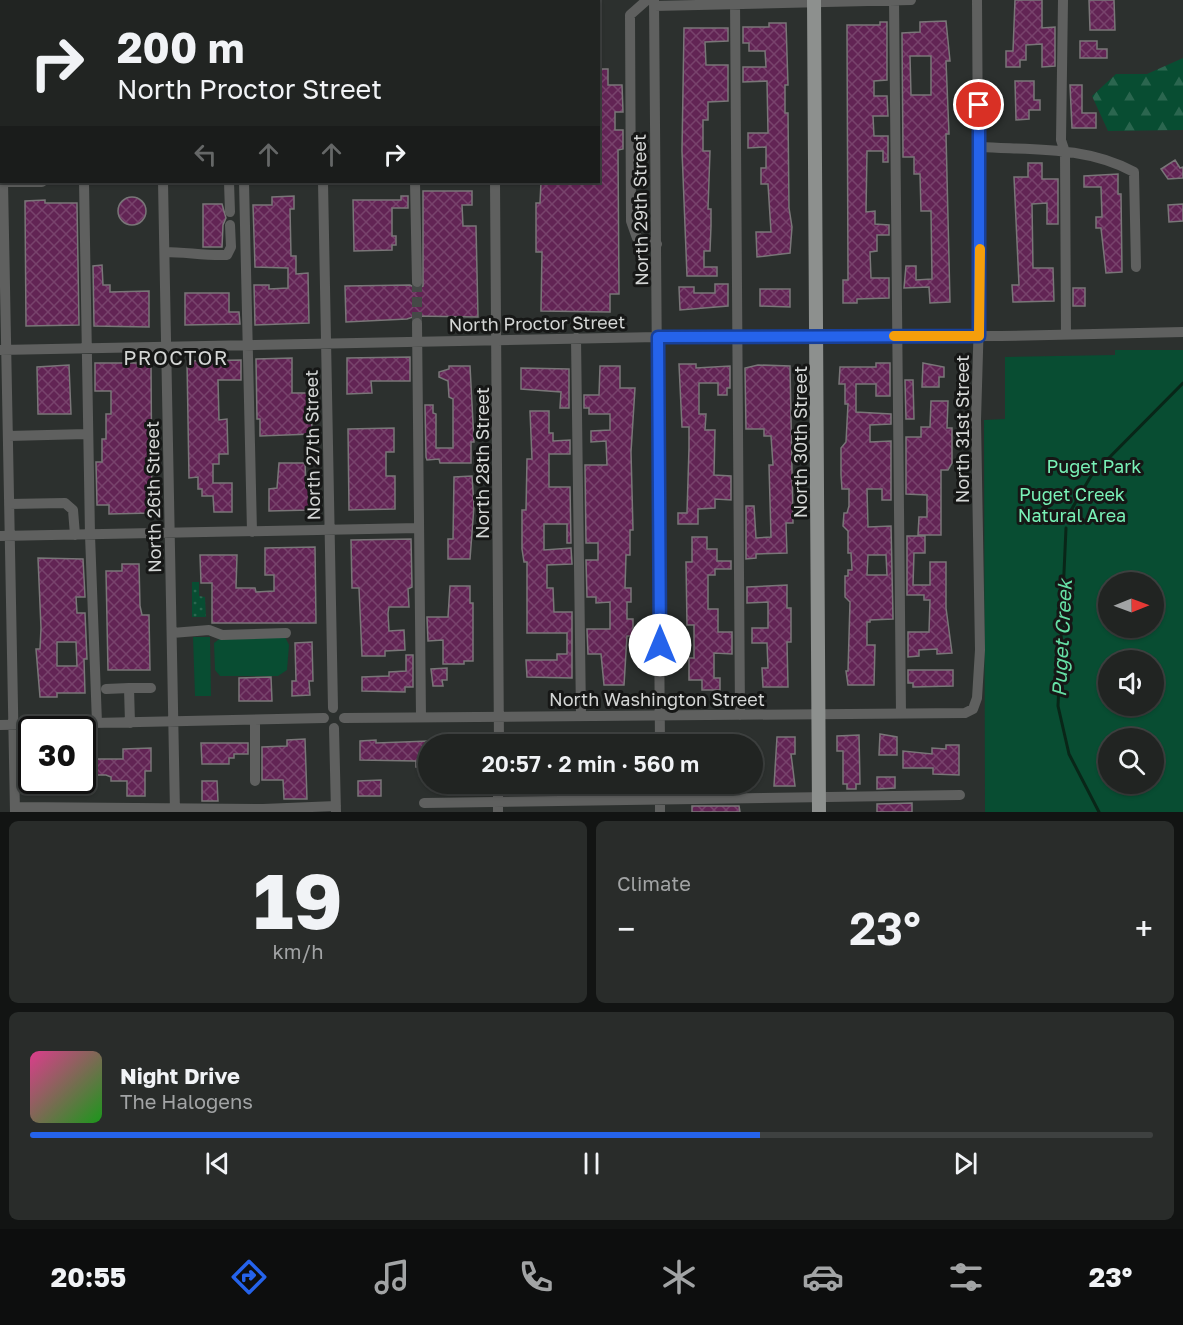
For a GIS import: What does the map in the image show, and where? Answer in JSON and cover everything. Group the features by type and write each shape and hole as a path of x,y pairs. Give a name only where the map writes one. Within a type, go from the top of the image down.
{"main road":[{"name":"North 30th Street","path":"814,1 818,336 819,805"}],"street":[{"path":"894,0 901,714"},
{"path":"657,244 637,238 631,221 630,15 652,2 911,0"},
{"name":"North 31st Street","path":"970,712 977,698 980,651 976,420 980,147 977,0"},
{"path":"1064,0 1061,140 1065,152 1066,334"},
{"name":"North 29th Street","path":"652,2 657,244 660,734"},
{"path":"735,2 740,715"},
{"path":"980,147 1093,154 1134,172 1136,267"},
{"path":"2,183 3,350 9,504 5,536 14,725 15,810 336,809 334,728"},
{"path":"84,183 87,434 97,723"},
{"name":"North 26th Street","path":"163,183 176,809"},
{"path":"229,183 230,212"},
{"path":"244,183 245,345 252,532"},
{"name":"North 27th Street","path":"323,183 333,708"},
{"path":"415,183 417,282"},
{"name":"North 28th Street","path":"495,183 498,340 499,734"},
{"path":"165,252 188,253 196,256 227,255 231,247 230,225"},
{"path":"417,323 421,717"},
{"name":"North Proctor Street","path":"3,350 576,338 979,336 1183,332"},
{"path":"576,338 581,716"},
{"path":"8,436 87,434"},
{"path":"9,504 65,503 73,510 75,535"},
{"path":"5,536 419,528"},
{"path":"172,633 209,630 222,635 286,633"},
{"path":"129,688 130,723"},
{"path":"106,689 151,688"},
{"path":"333,708 340,710 344,718 341,725 334,728 326,724 324,718 326,711 333,708"},
{"name":"North Washington Street","path":"344,718 970,712"},
{"path":"0,725 324,718"},
{"path":"255,720 255,781"},
{"path":"660,794 660,812"},
{"path":"424,803 498,807 660,800 819,805 960,795"}],"green space":[{"path":"1183,58 1183,130 1108,131 1092,96 1116,74 1147,74"},
{"name":"Puget Creek Natural Area","path":"1115,350 1183,350 1183,812 985,812 984,420 1005,419 1005,357 1115,355"},
{"path":"192,582 199,582 199,596 205,597 206,617 192,617"},
{"path":"193,637 210,637 211,696 195,696"},
{"path":"222,637 285,637 289,645 287,670 278,676 220,676 215,670 214,643"}],"building":[{"path":"1015,0 1042,0 1042,28 1055,27 1055,66 1042,67 1042,44 1026,45 1026,60 1020,60 1020,67 1006,67 1006,51 1013,51"},
{"path":"1089,0 1114,0 1115,30 1090,30"},
{"path":"946,21 950,61 946,61 949,134 946,134 950,302 930,303 929,287 904,288 906,266 916,266 916,280 932,279 931,211 921,211 920,174 914,174 914,157 903,157 902,33 920,32 920,22","holes":["910,56 931,56 931,95 911,95"]},
{"path":"880,22 887,22 887,80 874,81 874,96 887,96 888,116 873,116 874,136 888,136 888,162 883,162 883,151 867,151 866,212 875,211 875,224 889,225 889,235 877,235 877,251 870,252 871,278 889,278 889,298 857,299 857,303 843,303 843,280 848,280 847,25 880,25"},
{"path":"769,23 786,23 788,85 785,85 785,113 788,113 789,208 792,227 790,253 757,257 756,232 771,232 768,184 761,184 761,168 766,168 766,147 748,148 748,133 768,133 767,81 743,82 743,67 766,67 765,51 749,51 749,43 743,43 743,27 769,27"},
{"path":"684,28 728,28 728,41 705,42 706,65 728,65 728,101 708,102 708,120 703,120 703,151 710,151 708,209 711,209 710,251 704,251 704,267 717,267 717,276 687,276 682,151"},
{"path":"1080,41 1097,41 1097,49 1107,49 1107,58 1080,58"},
{"path":"600,69 608,69 608,85 622,85 623,112 615,112 615,130 623,130 623,149 618,150 619,294 610,294 610,312 541,311 542,252 536,252 536,203 540,203 541,183 600,183"},
{"path":"1015,81 1034,81 1034,100 1040,100 1040,110 1029,110 1029,119 1016,120"},
{"path":"1070,85 1082,85 1082,113 1096,113 1096,128 1072,128"},
{"path":"1175,160 1180,168 1183,167 1183,178 1168,179 1161,169"},
{"path":"1028,163 1042,163 1042,179 1058,179 1058,224 1047,224 1047,203 1032,204 1033,268 1053,268 1054,301 1013,302 1012,285 1019,285 1014,177 1028,177"},
{"path":"1118,174 1118,194 1121,194 1122,272 1106,273 1101,228 1096,228 1096,217 1102,217 1101,187 1084,187 1084,176"},
{"path":"423,191 472,191 472,205 462,205 463,226 476,226 478,317 416,316 407,319 346,322 345,286 410,285 417,289 423,286"},
{"path":"294,196 294,209 290,209 291,256 296,256 296,274 308,273 309,323 255,325 254,285 269,285 269,289 288,288 288,268 255,267 253,205 272,205 272,197"},
{"path":"401,196 408,196 408,208 392,208 392,236 396,236 396,245 392,245 392,250 354,251 353,200 401,200"},
{"path":"132,197 142,201 146,211 142,221 132,225 122,221 118,211 122,201"},
{"path":"45,200 45,203 77,203 79,325 26,326 25,201"},
{"path":"203,204 222,204 226,218 223,225 222,247 203,247"},
{"path":"1183,204 1183,221 1169,222 1168,205"},
{"path":"102,265 103,285 110,285 110,292 149,291 149,327 94,326 93,266"},
{"path":"715,284 728,284 728,306 680,310 679,287 694,287 694,293 715,293"},
{"path":"1073,288 1085,288 1085,306 1073,306"},
{"path":"760,289 790,289 790,307 760,306"},
{"path":"185,293 229,293 229,312 239,312 240,324 185,325"},
{"path":"410,357 410,381 371,381 372,393 347,394 347,358"},
{"path":"292,358 292,393 311,393 312,434 260,436 260,419 257,419 256,359"},
{"path":"241,360 241,380 218,380 219,420 227,419 228,454 219,454 219,464 213,464 213,483 232,483 232,512 214,512 213,496 202,496 202,489 198,489 198,477 189,478 187,361"},
{"path":"95,363 151,363 152,513 109,514 109,505 97,505 96,462 102,462 102,439 106,439 106,414 111,414 111,391 95,391"},
{"path":"876,363 890,363 890,396 876,396 876,384 856,384 856,412 891,414 891,424 870,425 870,442 891,441 891,500 882,500 882,489 867,489 868,527 891,526 893,619 867,622 867,645 875,645 874,685 848,685 846,671 848,671 850,602 845,597 845,576 848,576 848,570 852,570 851,553 848,553 848,531 843,526 844,513 847,513 849,506 849,489 842,489 841,448 846,442 848,404 845,404 845,384 839,384 840,367 876,367","holes":["868,555 886,555 887,575 867,575"]},
{"path":"923,363 944,367 944,377 939,377 939,387 922,387"},
{"path":"679,364 696,364 696,368 730,366 730,388 727,388 727,395 718,395 718,383 699,383 699,414 706,414 705,430 715,430 714,475 731,476 731,500 715,499 715,508 698,509 698,524 678,524 678,513 687,513 689,448 689,427 682,427"},
{"path":"69,365 71,414 38,414 37,367"},
{"path":"758,365 790,366 793,523 786,523 787,553 756,554 756,558 746,559 746,506 754,506 756,538 771,537 769,465 773,465 771,436 764,436 764,429 746,429 745,368"},
{"path":"449,366 470,366 474,442 471,442 471,463 440,463 439,459 427,460 426,457 425,405 433,405 433,413 436,414 436,448 453,448 453,399 449,397 448,381 439,377 439,372 449,369"},
{"path":"600,366 620,366 620,388 635,388 631,452 633,530 630,530 630,555 626,555 625,588 631,588 631,602 627,602 627,619 633,619 633,636 627,636 624,685 604,685 601,654 588,654 587,629 610,629 610,602 596,603 596,597 587,597 586,560 598,560 598,543 586,543 585,465 607,465 606,441 591,442 591,431 610,430 610,414 589,414 589,408 584,408 584,395 599,395"},
{"path":"521,368 569,369 569,408 560,408 561,392 521,389"},
{"path":"905,380 913,380 914,419 906,419"},
{"path":"931,401 948,401 947,428 952,428 952,463 948,470 941,470 941,535 918,535 919,517 927,517 927,495 906,494 906,437 921,437 921,427 930,427"},
{"path":"530,411 549,411 549,433 553,433 553,441 570,440 570,454 549,454 549,487 570,487 571,543 567,543 567,524 544,524 544,550 571,548 572,564 547,565 547,588 553,588 554,612 572,612 572,678 527,677 526,660 557,660 557,654 567,654 567,633 527,633 527,562 524,562 522,549 522,510 526,510 527,459 532,459"},
{"path":"394,428 394,452 386,452 386,476 395,476 395,509 349,510 348,429"},
{"path":"279,463 305,463 306,488 310,488 310,510 269,511 269,489 277,488"},
{"path":"472,476 474,506 470,559 448,559 448,539 453,539 454,477"},
{"path":"907,536 925,536 925,553 914,553 913,585 930,585 930,562 946,562 946,608 952,653 937,654 937,649 919,650 919,656 908,657 908,632 929,632 930,600 924,600 924,595 907,595"},
{"path":"692,537 707,537 707,549 717,549 717,561 731,561 731,569 715,569 715,575 708,575 708,609 718,609 718,632 732,632 732,654 714,653 714,678 720,678 720,690 702,690 702,680 689,680 689,658 694,658 694,625 687,625 686,562 692,562"},
{"path":"411,539 412,587 408,589 409,607 389,607 388,613 389,631 404,630 405,650 385,651 385,656 362,656 359,588 352,588 351,540"},
{"path":"315,547 316,623 212,623 212,583 201,583 200,555 237,555 236,588 255,588 256,592 274,591 274,575 265,575 265,548"},
{"path":"38,558 83,559 85,597 76,597 77,613 85,613 87,659 84,659 85,693 57,693 57,697 40,697 36,649 40,649","holes":["57,642 76,642 77,666 57,666"]},
{"path":"122,564 139,564 140,606 142,615 149,615 150,670 108,670 106,571 122,571"},
{"path":"787,585 787,608 791,608 791,642 787,642 788,687 763,687 762,668 768,668 767,643 752,643 752,628 768,628 768,602 747,603 747,587"},
{"path":"450,586 470,586 470,603 473,603 473,661 464,661 464,664 443,664 443,640 428,641 427,617 448,617"},
{"path":"312,642 313,681 309,681 310,695 292,696 292,681 296,681 295,643"},
{"path":"406,655 413,655 413,687 405,687 405,692 362,691 362,677 389,676 389,672 406,671"},
{"path":"447,668 447,680 442,680 443,686 433,686 431,669"},
{"path":"908,670 953,670 953,686 913,687 913,683 908,683"},
{"path":"271,677 272,701 239,701 239,678"},
{"path":"880,734 897,737 897,755 879,755"},
{"path":"859,735 860,784 856,784 856,789 847,789 847,784 843,784 843,751 837,751 837,736"},
{"path":"777,737 795,737 795,754 791,754 795,786 774,786"},
{"path":"305,739 307,799 284,799 283,780 262,780 262,747 287,746 287,740"},
{"path":"376,740 376,743 418,741 418,767 416,767 416,761 360,760 360,741"},
{"path":"201,743 248,743 248,754 234,754 234,758 229,758 229,764 202,764"},
{"path":"946,745 959,745 959,775 933,774 933,768 903,768 903,751 932,754 932,748 946,749"},
{"path":"151,748 151,771 145,771 145,796 127,796 127,781 111,781 111,777 106,775 96,775 96,759 123,759 123,749"},
{"path":"877,777 895,777 895,788 877,789"},
{"path":"381,780 381,796 358,796 358,781"},
{"path":"202,781 217,781 218,801 202,801"},
{"path":"912,803 912,812 877,812 877,804"},
{"path":"692,806 739,806 740,812 692,812"}],"waterway":[{"name":"Puget Creek","path":"1070,512 1091,476 1183,383"},
{"name":"Puget Creek","path":"1066,528 1058,706 1069,754 1099,812"}],"tunnel":[{"path":"417,282 417,323"}],"slow traffic":[{"path":"894,336 979,336 980,249"}],"district":[{"name":"PROCTOR","path":"176,357"}],"route":[{"path":"660,645 658,337 979,336 979,105"}],"park label":[{"name":"Puget Park","path":"1094,466"}]}
